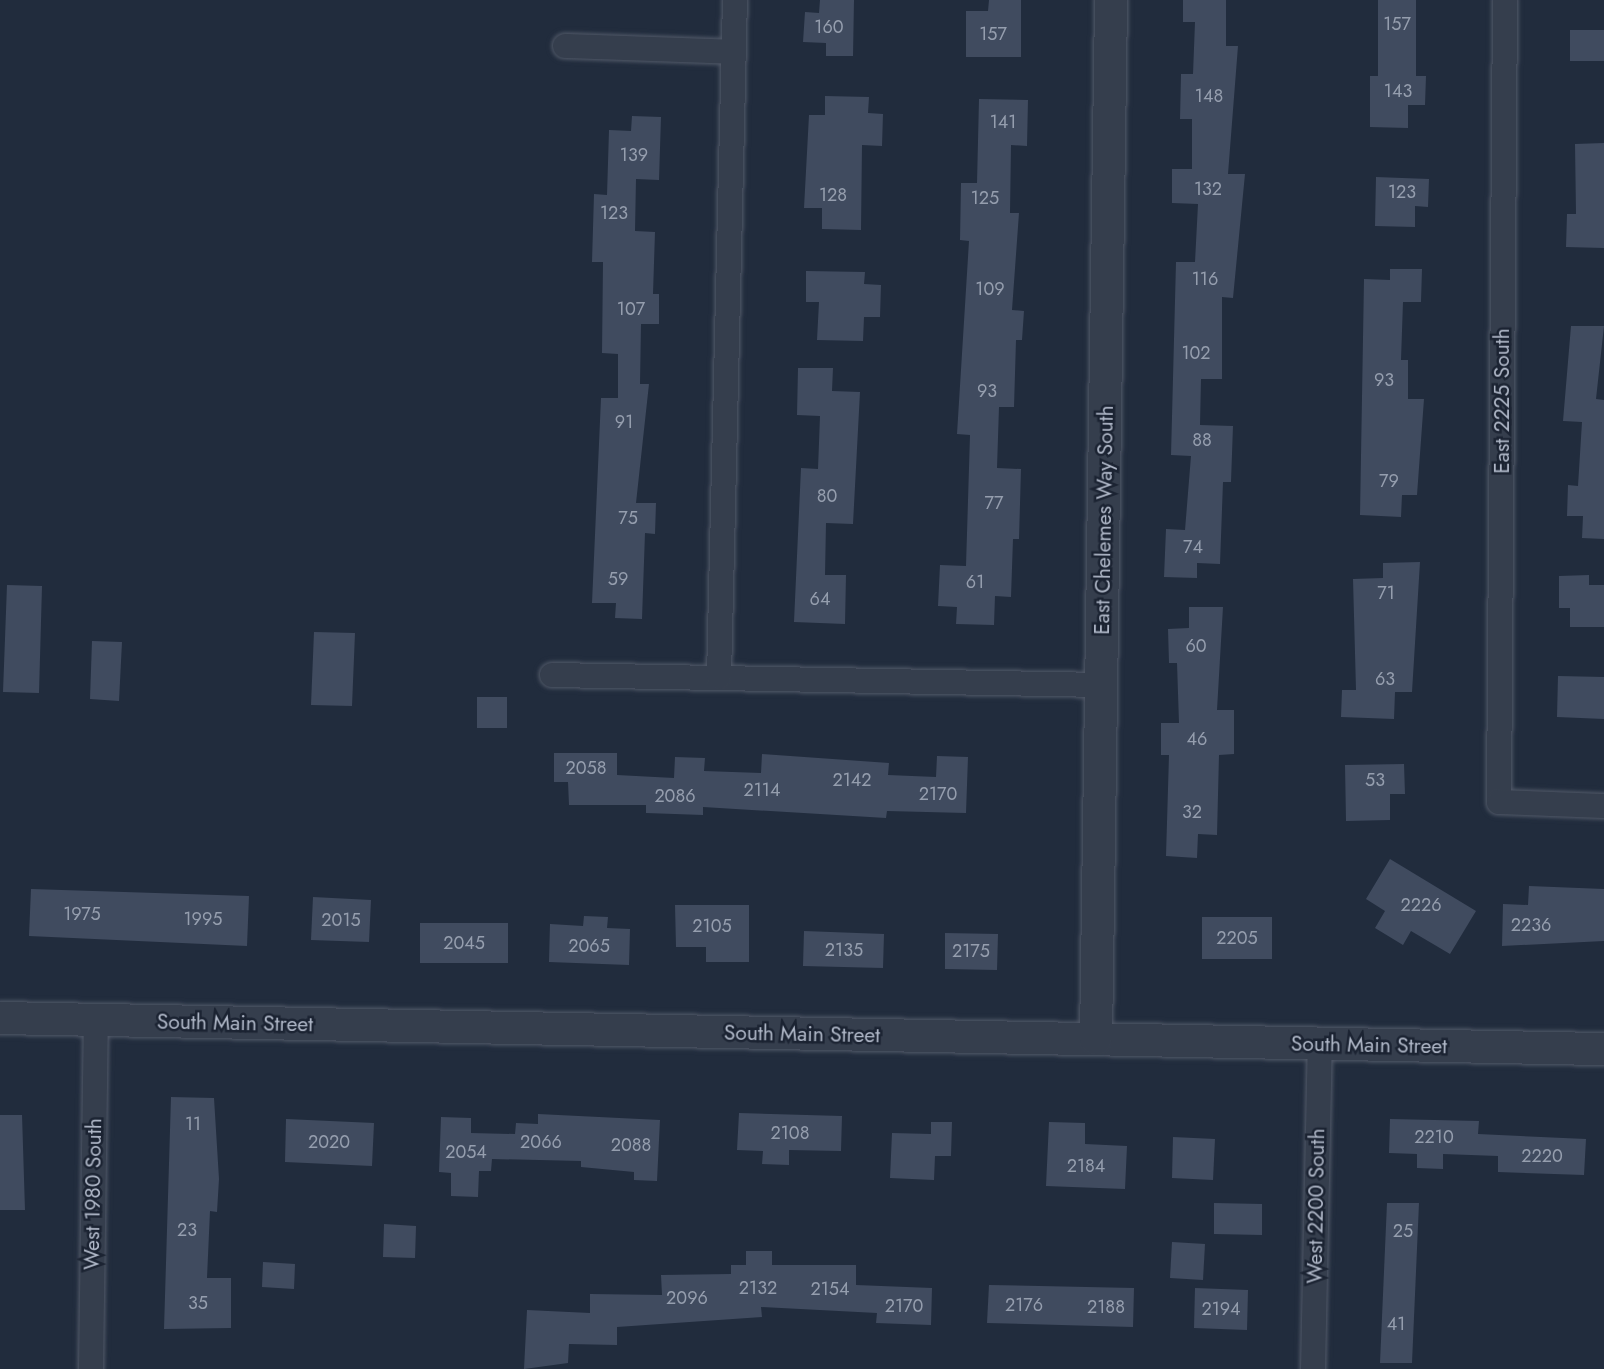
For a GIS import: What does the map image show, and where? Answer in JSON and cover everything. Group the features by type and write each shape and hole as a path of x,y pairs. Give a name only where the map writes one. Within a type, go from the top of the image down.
{"street":[{"path":"719,677 735,0"},
{"name":"East Chelemes Way South","path":"1096,1040 1111,0"},
{"name":"East 2225 South","path":"1505,0 1499,802 1604,806"},
{"path":"565,46 734,52"},
{"path":"552,675 1101,685"},
{"name":"South Main Street","path":"0,1018 1604,1049"},
{"name":"West 1980 South","path":"91,1369 96,1020"},
{"name":"West 2200 South","path":"1313,1369 1320,1044"}],"building":[{"path":"820,0 854,0 853,56 826,56 826,43 803,42 805,12 819,13"},
{"path":"989,0 1021,0 1021,57 966,57 966,11 988,11"},
{"path":"1183,0 1226,0 1226,46 1238,46 1228,174 1245,174 1233,298 1222,297 1222,379 1201,379 1200,425 1233,426 1231,482 1223,482 1220,564 1197,563 1197,578 1164,577 1166,529 1185,530 1191,456 1171,455 1176,262 1195,262 1198,204 1172,203 1172,169 1192,169 1192,119 1180,119 1181,74 1193,74 1195,22 1183,22"},
{"path":"1378,0 1416,0 1416,76 1426,76 1425,105 1408,105 1408,128 1370,127 1370,76 1378,76"},
{"path":"1570,30 1604,30 1604,61 1570,61"},
{"path":"825,96 869,97 868,113 883,114 882,146 862,145 861,230 822,229 822,208 804,208 809,115 825,115"},
{"path":"979,99 1028,100 1027,146 1011,145 1010,213 1019,213 1012,310 1024,311 1022,340 1016,340 1014,407 999,407 997,468 1021,469 1019,539 1013,539 1011,597 995,596 994,625 956,624 957,607 938,606 940,565 966,566 970,435 957,434 969,241 960,240 961,183 977,183"},
{"path":"632,116 661,117 659,180 636,179 635,231 655,232 653,294 659,294 659,324 641,324 640,384 649,384 636,503 656,503 655,534 645,533 642,619 615,618 616,603 592,603 601,398 618,398 618,354 602,353 603,262 592,262 594,194 607,195 609,130 631,131"},
{"path":"1604,143 1604,248 1566,247 1567,214 1576,214 1575,144"},
{"path":"1376,177 1429,179 1428,207 1415,206 1415,227 1375,226"},
{"path":"1390,269 1422,269 1421,302 1403,302 1401,360 1408,360 1408,399 1424,399 1417,495 1402,495 1401,517 1360,515 1364,279 1390,280"},
{"path":"806,271 865,272 864,284 881,285 880,317 864,317 863,341 817,340 819,302 806,302"},
{"path":"1571,326 1604,326 1596,399 1604,400 1604,539 1582,538 1583,516 1567,516 1568,485 1578,486 1582,422 1563,421"},
{"path":"798,368 833,368 832,391 860,392 853,524 826,523 825,575 846,575 845,624 794,622 801,468 818,469 820,416 797,415"},
{"path":"1420,562 1412,692 1395,692 1394,719 1341,717 1342,690 1356,690 1353,579 1383,578 1383,563"},
{"path":"1589,575 1589,585 1604,585 1604,627 1570,627 1570,608 1559,608 1559,576"},
{"path":"7,585 42,586 39,693 3,692"},
{"path":"1189,607 1223,607 1217,710 1234,710 1234,754 1219,755 1217,835 1198,834 1197,858 1166,856 1169,755 1161,755 1161,723 1179,723 1177,663 1169,663 1168,629 1189,628"},
{"path":"314,632 355,633 352,706 311,705"},
{"path":"92,641 122,642 119,701 90,699"},
{"path":"1558,676 1604,677 1604,719 1557,717"},
{"path":"477,697 507,697 507,728 477,728"},
{"path":"554,753 617,753 617,775 674,778 675,757 705,758 704,771 761,773 762,754 889,763 888,775 936,777 937,756 968,757 966,813 887,811 886,818 703,807 703,815 646,813 646,805 569,805 568,782 554,782"},
{"path":"1404,764 1405,794 1390,794 1390,820 1346,821 1345,765"},
{"path":"1390,859 1476,911 1450,954 1411,931 1403,945 1375,928 1385,911 1366,899"},
{"path":"1529,886 1604,889 1604,941 1502,946 1503,904 1528,905"},
{"path":"31,889 249,896 247,946 29,936"},
{"path":"313,897 371,900 369,942 311,940"},
{"path":"675,905 749,905 749,962 706,962 706,947 676,947"},
{"path":"584,916 608,917 607,928 630,929 629,965 549,962 550,924 583,926"},
{"path":"1202,917 1272,917 1272,959 1202,959"},
{"path":"420,923 508,923 508,963 420,963"},
{"path":"804,931 884,934 883,968 803,966"},
{"path":"945,933 998,934 997,970 945,969"},
{"path":"171,1097 214,1098 219,1179 217,1212 210,1211 207,1278 231,1278 231,1328 164,1329"},
{"path":"739,1113 842,1116 841,1151 789,1150 789,1165 762,1164 763,1151 737,1150"},
{"path":"538,1114 660,1120 657,1181 634,1180 634,1172 581,1167 581,1161 492,1159 491,1171 479,1171 478,1197 451,1196 451,1173 439,1172 441,1117 471,1118 471,1133 515,1134 516,1123 538,1124"},
{"path":"0,1115 22,1115 25,1210 0,1210"},
{"path":"286,1119 374,1123 372,1166 285,1162"},
{"path":"1390,1119 1479,1121 1478,1134 1586,1139 1584,1175 1498,1172 1498,1156 1443,1154 1443,1169 1417,1168 1417,1154 1389,1153"},
{"path":"931,1122 952,1122 951,1156 935,1156 934,1180 890,1178 892,1133 931,1134"},
{"path":"1049,1122 1085,1123 1085,1144 1127,1146 1125,1189 1046,1186"},
{"path":"1173,1137 1215,1139 1213,1180 1172,1178"},
{"path":"1214,1203 1262,1204 1262,1235 1214,1234"},
{"path":"1387,1203 1419,1203 1412,1363 1380,1363"},
{"path":"384,1224 416,1226 415,1258 383,1257"},
{"path":"1172,1242 1205,1244 1203,1280 1170,1278"},
{"path":"746,1251 772,1251 772,1265 856,1265 856,1285 932,1288 931,1325 876,1323 877,1313 761,1307 762,1317 617,1327 617,1345 569,1344 568,1363 524,1369 527,1310 590,1313 590,1294 662,1295 661,1275 731,1274 731,1265 746,1265"},
{"path":"263,1262 295,1264 294,1289 262,1287"},
{"path":"989,1285 1134,1288 1133,1327 987,1323"},
{"path":"1195,1288 1248,1290 1247,1330 1194,1328"}]}
